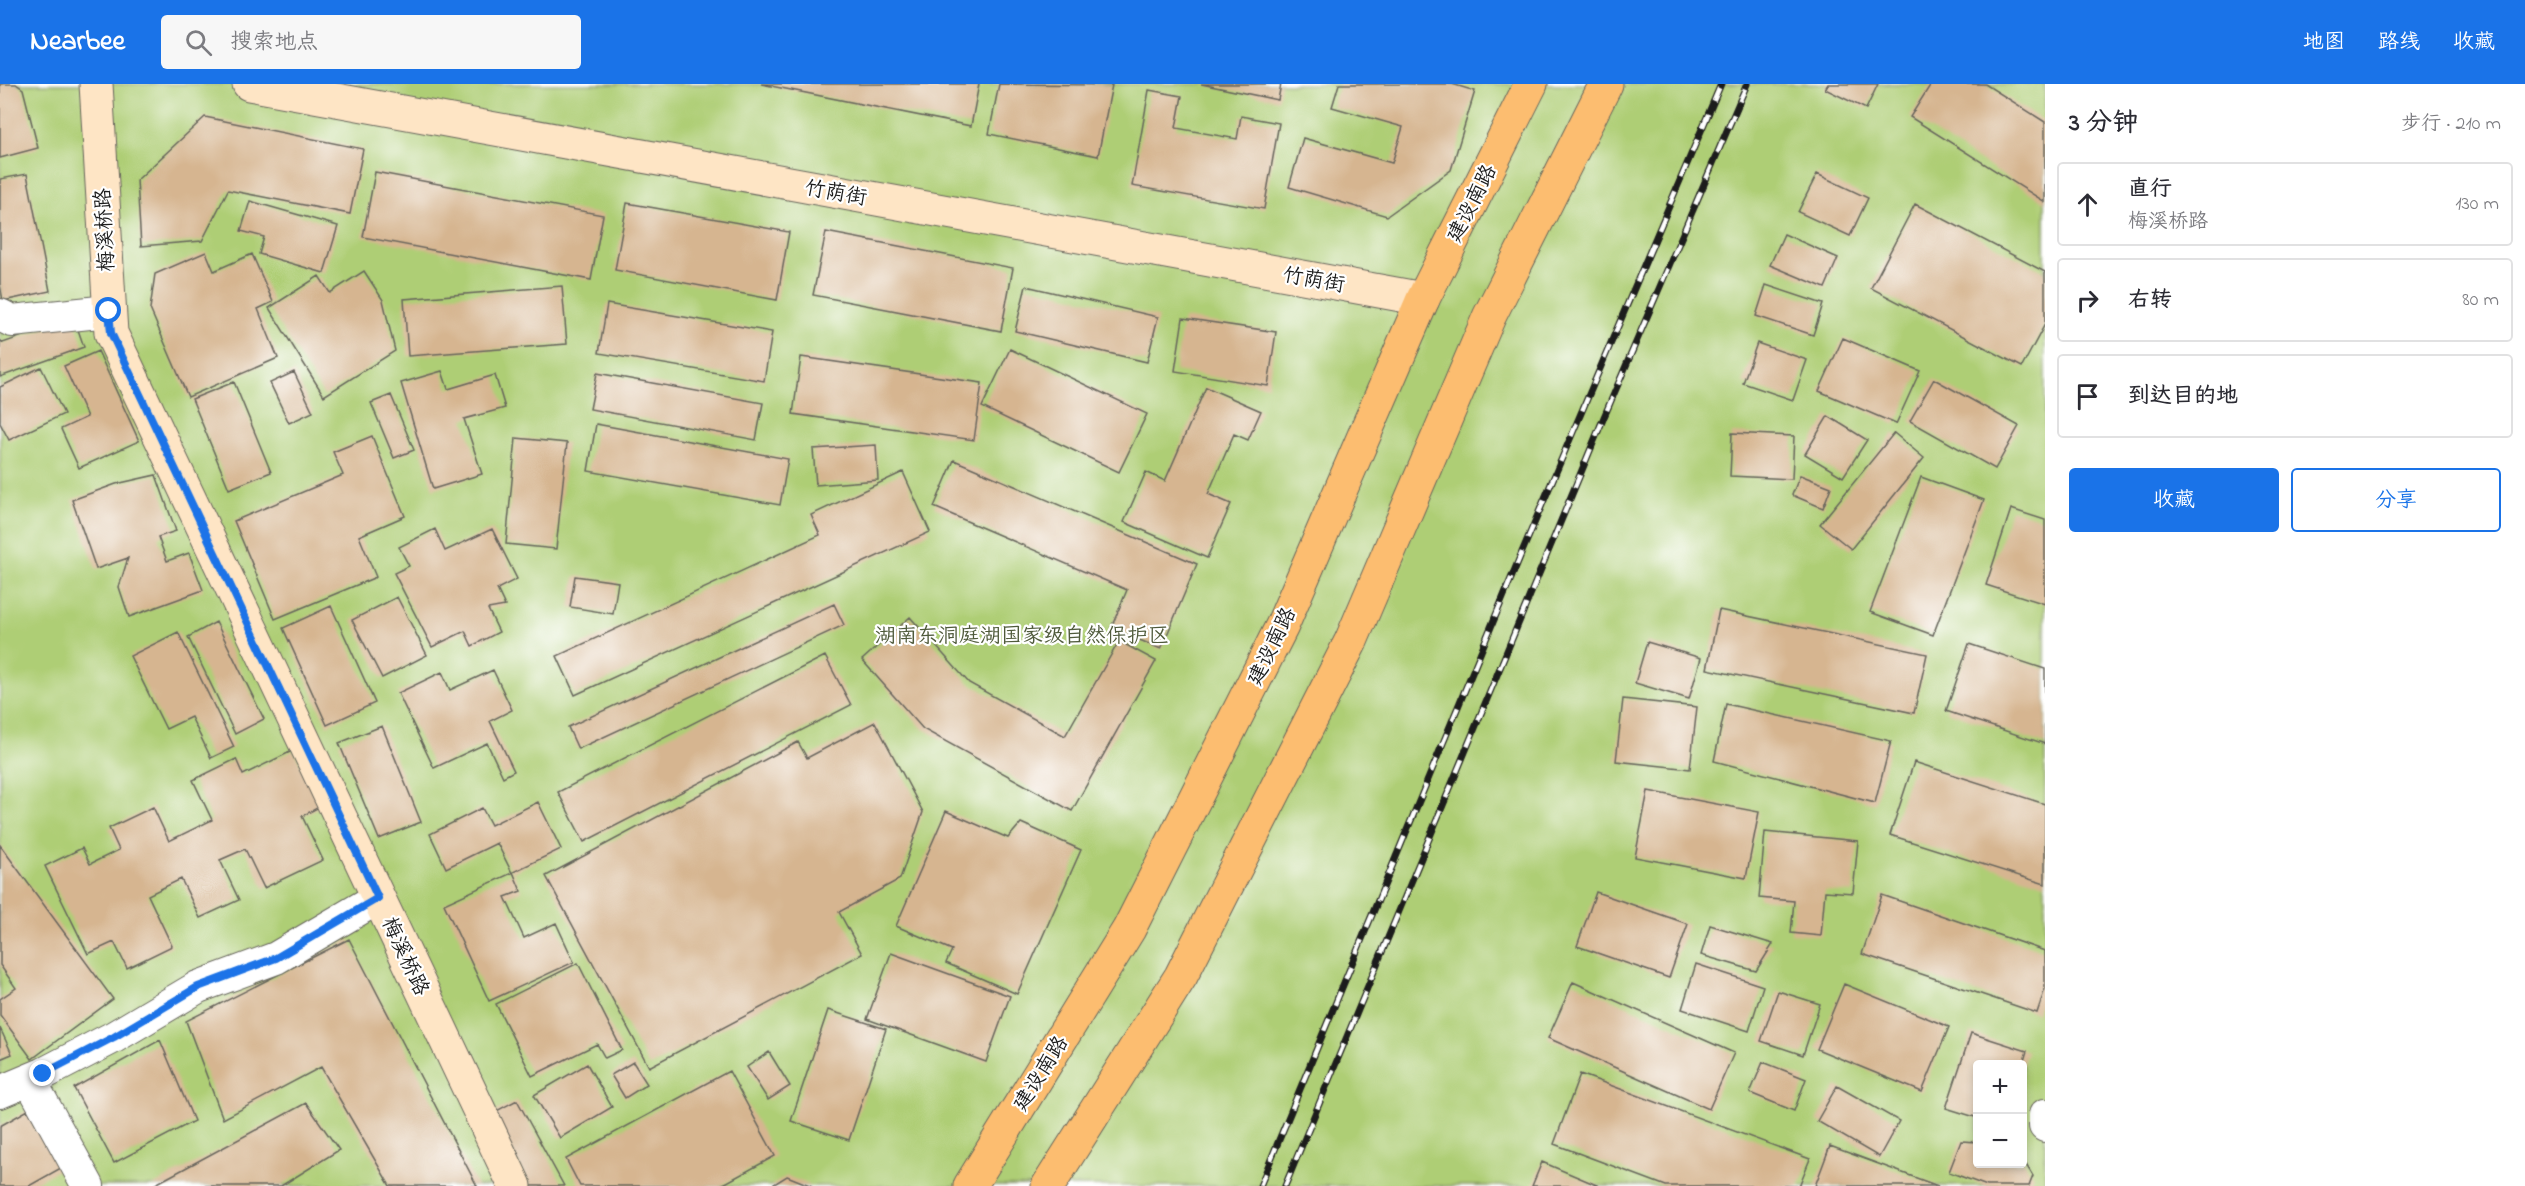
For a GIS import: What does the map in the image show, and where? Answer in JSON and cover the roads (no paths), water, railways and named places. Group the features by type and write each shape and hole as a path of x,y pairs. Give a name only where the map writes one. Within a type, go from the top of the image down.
{"main road":[{"name":"梅溪桥路","path":"96,84 111,333 515,1186"},
{"name":"竹荫街","path":"249,84 1423,299"},
{"name":"建设南路","path":"970,1186 1129,929 1282,626 1423,299 1530,84"},
{"path":"1048,1186 1181,976 1351,641 1489,317 1606,84"}],"street":[{"path":"0,315 12,321 109,311"},
{"path":"0,1092 30,1080 114,1037 198,987 276,958 378,898"},
{"path":"30,1080 88,1186"},
{"path":"2045,1115 2045,1126"}],"railway":[{"path":"1260,1186 1522,552 1721,84"},
{"path":"1285,1186 1604,417 1747,84"}],"park label":[{"name":"湖南东洞庭湖国家级自然保护区","path":"1022,635"}]}
